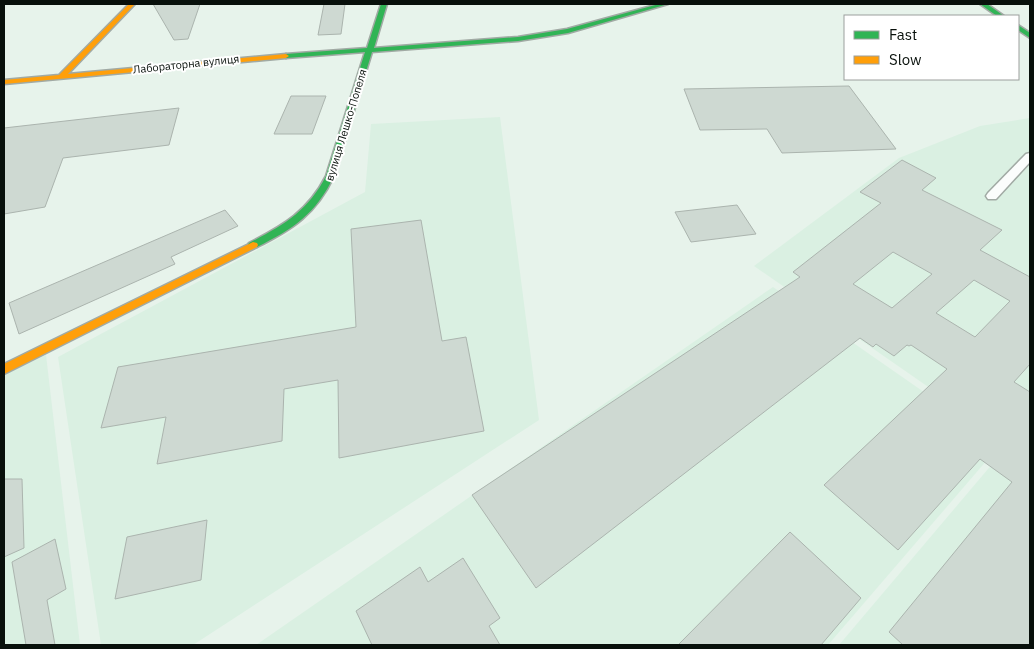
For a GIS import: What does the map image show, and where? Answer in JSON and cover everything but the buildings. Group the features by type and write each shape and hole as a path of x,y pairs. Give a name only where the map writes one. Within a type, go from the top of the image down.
{"street":[{"path":"62,76 132,4"},
{"name":"вулиця Лешко-Попеля","path":"4,369 283,230 307,213 324,195 384,4"},
{"path":"369,50 518,39 568,31 665,4"},
{"path":"983,4 1000,15"},
{"path":"1019,29 1030,36"},
{"name":"Лабораторна вулиця","path":"4,82 238,58 369,50"}],"lane":[{"path":"992,196 1030,156"}],"shaded area":[{"path":"500,117 539,420 193,645 101,645 58,357 365,192 371,124"},
{"path":"1030,118 1030,423 1009,443 754,266 899,158 980,126"},
{"path":"773,287 1000,445 828,645 256,645"},
{"path":"46,355 80,645 4,645 4,375"},
{"path":"1030,428 1030,645 839,645 988,469"}],"traffic: fast":[{"path":"253,245 299,218 308,210 324,189 330,176 384,4"},
{"path":"286,56 518,39 568,31 665,4"},
{"path":"983,4 1000,15"},
{"path":"1019,28 1030,36"}],"traffic: slow":[{"path":"61,77 132,4"},
{"path":"4,82 286,56"},
{"path":"4,369 253,245"}]}
